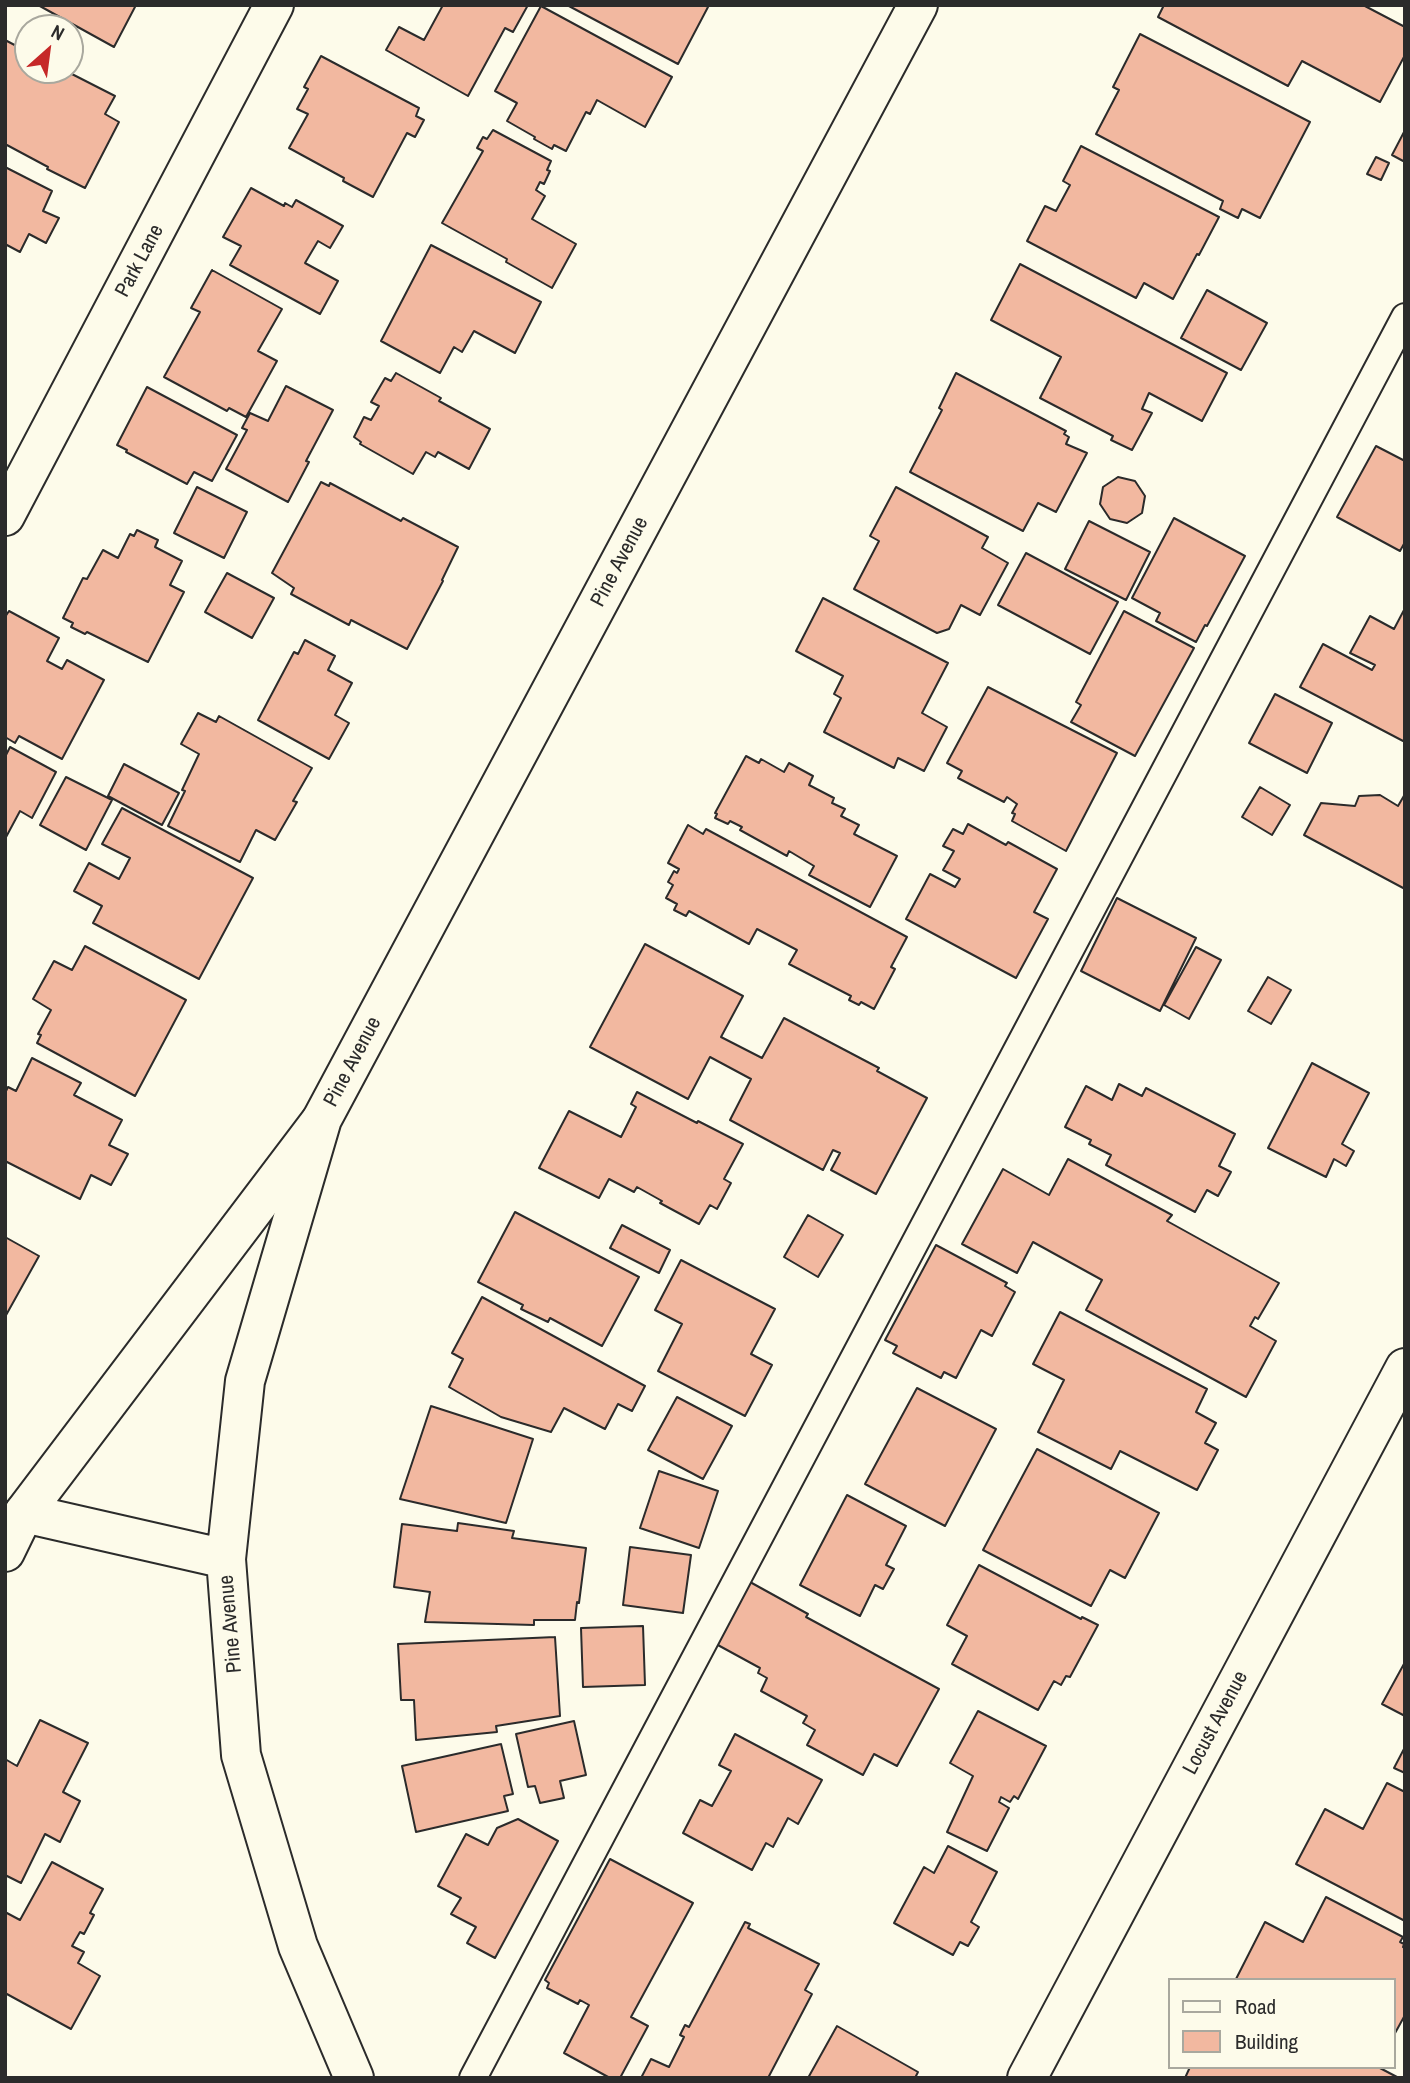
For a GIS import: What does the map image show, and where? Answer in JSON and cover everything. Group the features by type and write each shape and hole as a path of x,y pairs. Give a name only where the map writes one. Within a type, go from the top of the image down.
{"street":[{"name":"Park Lane","path":"5,516 274,5"},
{"name":"Pine Avenue","path":"5,1552 24,1513 322,1119 918,5"},
{"name":"Pine Avenue","path":"322,1119 245,1381 226,1559 241,1755 298,1946 354,2078"},
{"name":"Locust Avenue","path":"1027,2078 1405,1368"},
{"path":"24,1513 226,1559"}],"lane":[{"path":"473,2078 1405,317"}],"building":[{"path":"38,5 136,5 114,47 84,30 84,14 54,14"},
{"path":"443,5 528,5 513,32 505,28 468,96 386,50 399,27 424,40"},
{"path":"567,5 704,5 708,7 678,64"},
{"path":"1164,5 1363,5 1405,27 1405,55 1380,102 1302,61 1288,86 1158,17"},
{"path":"541,6 672,77 645,127 597,100 590,114 586,112 566,151 554,145 552,149 507,121 517,103 495,91"},
{"path":"1140,34 1310,122 1260,218 1242,209 1238,218 1220,209 1223,201 1096,134 1119,90 1113,87"},
{"path":"5,40 14,45 14,84 84,84 84,80 115,96 105,114 119,122 85,188 5,144"},
{"path":"321,56 419,108 416,116 424,120 415,137 407,133 373,197 289,148 308,114 297,109 308,89 304,87"},
{"path":"493,130 551,161 544,184 540,182 536,190 545,196 532,219 576,244 552,288 442,223 483,151 477,148 483,137 487,139"},
{"path":"1405,133 1405,162 1392,155"},
{"path":"1081,146 1219,217 1173,299 1144,283 1136,298 1027,241 1045,206 1056,211 1070,185 1063,181"},
{"path":"1376,157 1389,163 1381,180 1367,174"},
{"path":"5,167 52,191 43,211 59,218 46,243 29,234 20,252 5,244"},
{"path":"251,188 284,206 285,203 292,207 296,200 343,226 330,248 318,241 305,263 338,281 320,314 230,265 241,246 223,237"},
{"path":"431,245 541,302 515,353 474,331 462,352 454,347 440,373 381,341"},
{"path":"1020,264 1227,373 1202,421 1149,393 1142,409 1152,413 1132,450 1111,440 1113,436 1040,398 1061,357 991,320"},
{"path":"212,270 282,309 258,351 277,361 246,417 229,408 227,411 164,377 200,312 191,308"},
{"path":"1207,290 1267,323 1241,370 1181,338"},
{"path":"396,373 490,429 469,469 438,452 435,457 426,452 413,474 360,444 354,437 364,417 371,420 379,406 371,402 385,378 391,381"},
{"path":"956,373 1066,431 1064,434 1069,437 1066,444 1087,453 1056,512 1038,503 1023,531 910,472 942,410 939,408"},
{"path":"286,386 333,410 288,502 226,469 247,430 242,428 250,413 268,421"},
{"path":"147,387 237,435 212,481 194,472 187,484 117,445"},
{"path":"1376,446 1405,461 1405,542 1400,551 1337,517"},
{"path":"1118,477 1135,481 1145,496 1142,513 1127,523 1110,519 1100,504 1103,487"},
{"path":"321,482 329,486 330,483 401,521 403,518 458,547 407,649 351,620 349,625 291,594 294,588 272,573"},
{"path":"197,487 247,512 224,558 174,533"},
{"path":"896,487 988,537 982,548 1008,563 980,615 961,605 949,629 937,633 854,589 879,541 870,536"},
{"path":"1174,518 1245,556 1196,642 1156,621 1160,613 1132,598"},
{"path":"1089,521 1150,552 1126,600 1065,569"},
{"path":"137,530 158,540 155,547 182,561 170,585 184,592 148,662 71,627 73,623 63,618 83,578 87,579 103,550 118,558 130,534 134,536"},
{"path":"1026,553 1118,602 1090,654 998,605"},
{"path":"227,573 274,598 252,638 205,612"},
{"path":"823,598 948,663 922,713 947,727 924,771 898,758 894,768 824,732 841,698 834,694 843,676 796,651"},
{"path":"1404,610 1405,742 1300,687 1323,644 1372,670 1375,665 1350,653 1370,616 1394,629"},
{"path":"9,611 59,638 47,661 62,669 67,660 104,680 62,759 19,736 15,743 5,737 5,617"},
{"path":"1124,611 1194,648 1135,756 1071,722 1081,705 1076,702"},
{"path":"305,640 335,656 328,670 352,683 335,715 349,723 329,759 258,720 294,652 298,654"},
{"path":"988,687 1117,753 1066,851 1012,821 1015,814 1012,813 1017,804 1007,797 1004,802 958,778 962,771 947,763"},
{"path":"1275,694 1332,723 1307,773 1249,743"},
{"path":"198,713 216,722 219,716 312,768 293,801 297,802 275,840 256,830 240,862 168,826 199,754 181,744"},
{"path":"10,747 56,772 32,818 20,811 5,839 5,757"},
{"path":"746,756 759,763 761,759 784,772 789,763 813,776 809,785 834,798 832,803 845,809 841,816 859,825 854,834 897,856 870,907 809,875 814,866 789,851 787,856 740,830 742,827 715,818 715,813"},
{"path":"124,764 179,793 162,825 108,796"},
{"path":"66,777 112,800 86,850 40,825"},
{"path":"1260,787 1290,805 1272,835 1242,817"},
{"path":"1405,794 1405,889 1304,835 1321,803 1355,806 1359,796 1380,795 1398,806"},
{"path":"122,808 253,878 199,979 93,923 102,906 74,891 89,863 119,879 130,858 102,844"},
{"path":"968,824 1057,869 1034,912 1048,919 1016,978 906,919 930,874 955,887 960,879 943,870 954,851 943,846 953,829 963,834"},
{"path":"688,825 703,834 706,829 907,937 891,967 895,969 874,1009 861,1002 859,1005 849,1000 851,996 789,964 797,950 757,929 749,944 689,911 686,916 674,910 677,904 666,898 673,885 668,882 674,871 677,873 679,869 668,863"},
{"path":"1117,898 1196,938 1160,1011 1081,971"},
{"path":"645,944 743,996 721,1037 762,1058 784,1018 879,1068 877,1071 927,1098 876,1194 831,1170 840,1153 833,1150 823,1170 730,1120 751,1079 710,1057 688,1099 590,1047"},
{"path":"85,946 186,1000 135,1096 37,1043 41,1035 38,1034 51,1010 33,999 54,961 72,970"},
{"path":"1196,947 1221,960 1189,1019 1164,1005"},
{"path":"1268,977 1291,990 1271,1024 1248,1011"},
{"path":"32,1058 81,1083 74,1095 122,1120 109,1145 128,1154 111,1185 91,1175 80,1199 5,1161 5,1093 8,1087 16,1091"},
{"path":"1312,1063 1369,1093 1342,1144 1354,1151 1346,1166 1334,1159 1326,1177 1268,1148"},
{"path":"1119,1084 1142,1096 1146,1088 1235,1134 1219,1166 1231,1172 1218,1196 1207,1190 1195,1212 1106,1165 1111,1155 1089,1144 1091,1140 1065,1127 1086,1086 1112,1100"},
{"path":"637,1092 743,1144 724,1179 731,1183 717,1209 710,1205 699,1224 637,1187 634,1192 609,1179 599,1198 539,1168 569,1111 621,1137 636,1107 631,1104"},
{"path":"1068,1159 1172,1215 1167,1221 1279,1283 1258,1319 1255,1317 1250,1326 1276,1341 1246,1397 1086,1310 1102,1280 1033,1242 1017,1273 962,1244 1003,1169 1049,1195"},
{"path":"515,1212 639,1277 602,1346 550,1318 548,1322 521,1309 523,1305 478,1282"},
{"path":"808,1215 843,1235 818,1277 784,1257"},
{"path":"622,1225 670,1250 659,1273 610,1248"},
{"path":"5,1237 39,1256 5,1317"},
{"path":"936,1245 1007,1283 1005,1286 1015,1292 992,1336 981,1330 956,1378 944,1372 941,1378 893,1353 897,1346 885,1340"},
{"path":"681,1260 775,1309 751,1354 772,1365 745,1416 658,1371 682,1324 655,1310"},
{"path":"482,1297 645,1386 632,1411 618,1404 605,1429 564,1408 551,1432 501,1417 449,1387 463,1359 452,1353"},
{"path":"1060,1312 1207,1389 1196,1412 1216,1423 1205,1443 1218,1450 1197,1490 1120,1451 1111,1469 1038,1432 1064,1380 1033,1364"},
{"path":"917,1388 996,1429 945,1526 865,1484"},
{"path":"677,1397 732,1426 703,1479 648,1450"},
{"path":"431,1406 533,1439 506,1523 400,1499"},
{"path":"1037,1449 1159,1513 1125,1578 1110,1570 1091,1606 983,1550"},
{"path":"659,1471 718,1491 699,1548 640,1528"},
{"path":"847,1495 906,1526 886,1565 894,1569 883,1589 875,1585 860,1616 800,1585"},
{"path":"458,1523 514,1531 512,1538 586,1548 575,1620 534,1620 534,1625 425,1622 430,1592 394,1587 402,1524 457,1531"},
{"path":"630,1547 691,1555 683,1613 623,1605"},
{"path":"979,1565 1081,1619 1082,1617 1098,1625 1070,1677 1066,1676 1061,1685 1054,1681 1038,1710 952,1664 967,1636 947,1625"},
{"path":"750,1582 808,1614 806,1617 939,1689 897,1766 874,1754 863,1775 807,1745 815,1730 803,1723 807,1716 761,1691 767,1678 758,1673 760,1668 716,1644"},
{"path":"643,1626 645,1685 583,1687 581,1628"},
{"path":"555,1637 560,1716 496,1726 497,1732 416,1740 414,1700 401,1700 398,1644"},
{"path":"1405,1662 1405,1716 1382,1704"},
{"path":"978,1711 1046,1746 1018,1799 1014,1796 1010,1802 1001,1797 999,1802 1009,1808 987,1851 947,1832 973,1776 950,1763"},
{"path":"40,1720 88,1743 63,1792 80,1801 60,1842 45,1834 21,1883 5,1875 5,1759 17,1766"},
{"path":"574,1721 586,1775 560,1781 564,1798 540,1803 535,1786 528,1787 516,1734"},
{"path":"735,1734 822,1780 798,1824 788,1818 773,1847 766,1843 752,1870 683,1833 700,1800 712,1806 731,1771 719,1765"},
{"path":"501,1744 513,1794 504,1796 508,1811 416,1832 402,1766"},
{"path":"1405,1747 1405,1773 1394,1768"},
{"path":"1387,1783 1405,1792 1405,1921 1296,1864 1325,1809 1363,1829"},
{"path":"518,1819 558,1841 495,1958 467,1943 476,1927 451,1914 461,1898 438,1886 466,1834 488,1845 497,1828"},
{"path":"948,1846 997,1872 971,1922 979,1927 968,1946 960,1942 953,1955 894,1923 924,1867 934,1873"},
{"path":"610,1859 693,1903 631,2017 648,2026 620,2078 610,2078 564,2053 589,2005 580,2000 578,2004 547,1988 549,1983 545,1980"},
{"path":"52,1862 103,1889 90,1913 94,1915 84,1934 80,1932 72,1946 84,1952 78,1963 100,1976 71,2029 5,1993 5,1912 20,1920"},
{"path":"1326,1897 1403,1937 1400,1942 1405,1948 1405,2015 1396,2031 1396,1978 1237,1978 1265,1922 1303,1942"},
{"path":"745,1922 750,1924 748,1928 819,1964 805,1990 812,1994 768,2078 641,2078 651,2059 669,2067 684,2037 680,2035 685,2025 689,2027"},
{"path":"837,2026 918,2072 915,2078 808,2078"},
{"path":"1189,2069 1382,2069 1397,2077 1185,2078"}]}
